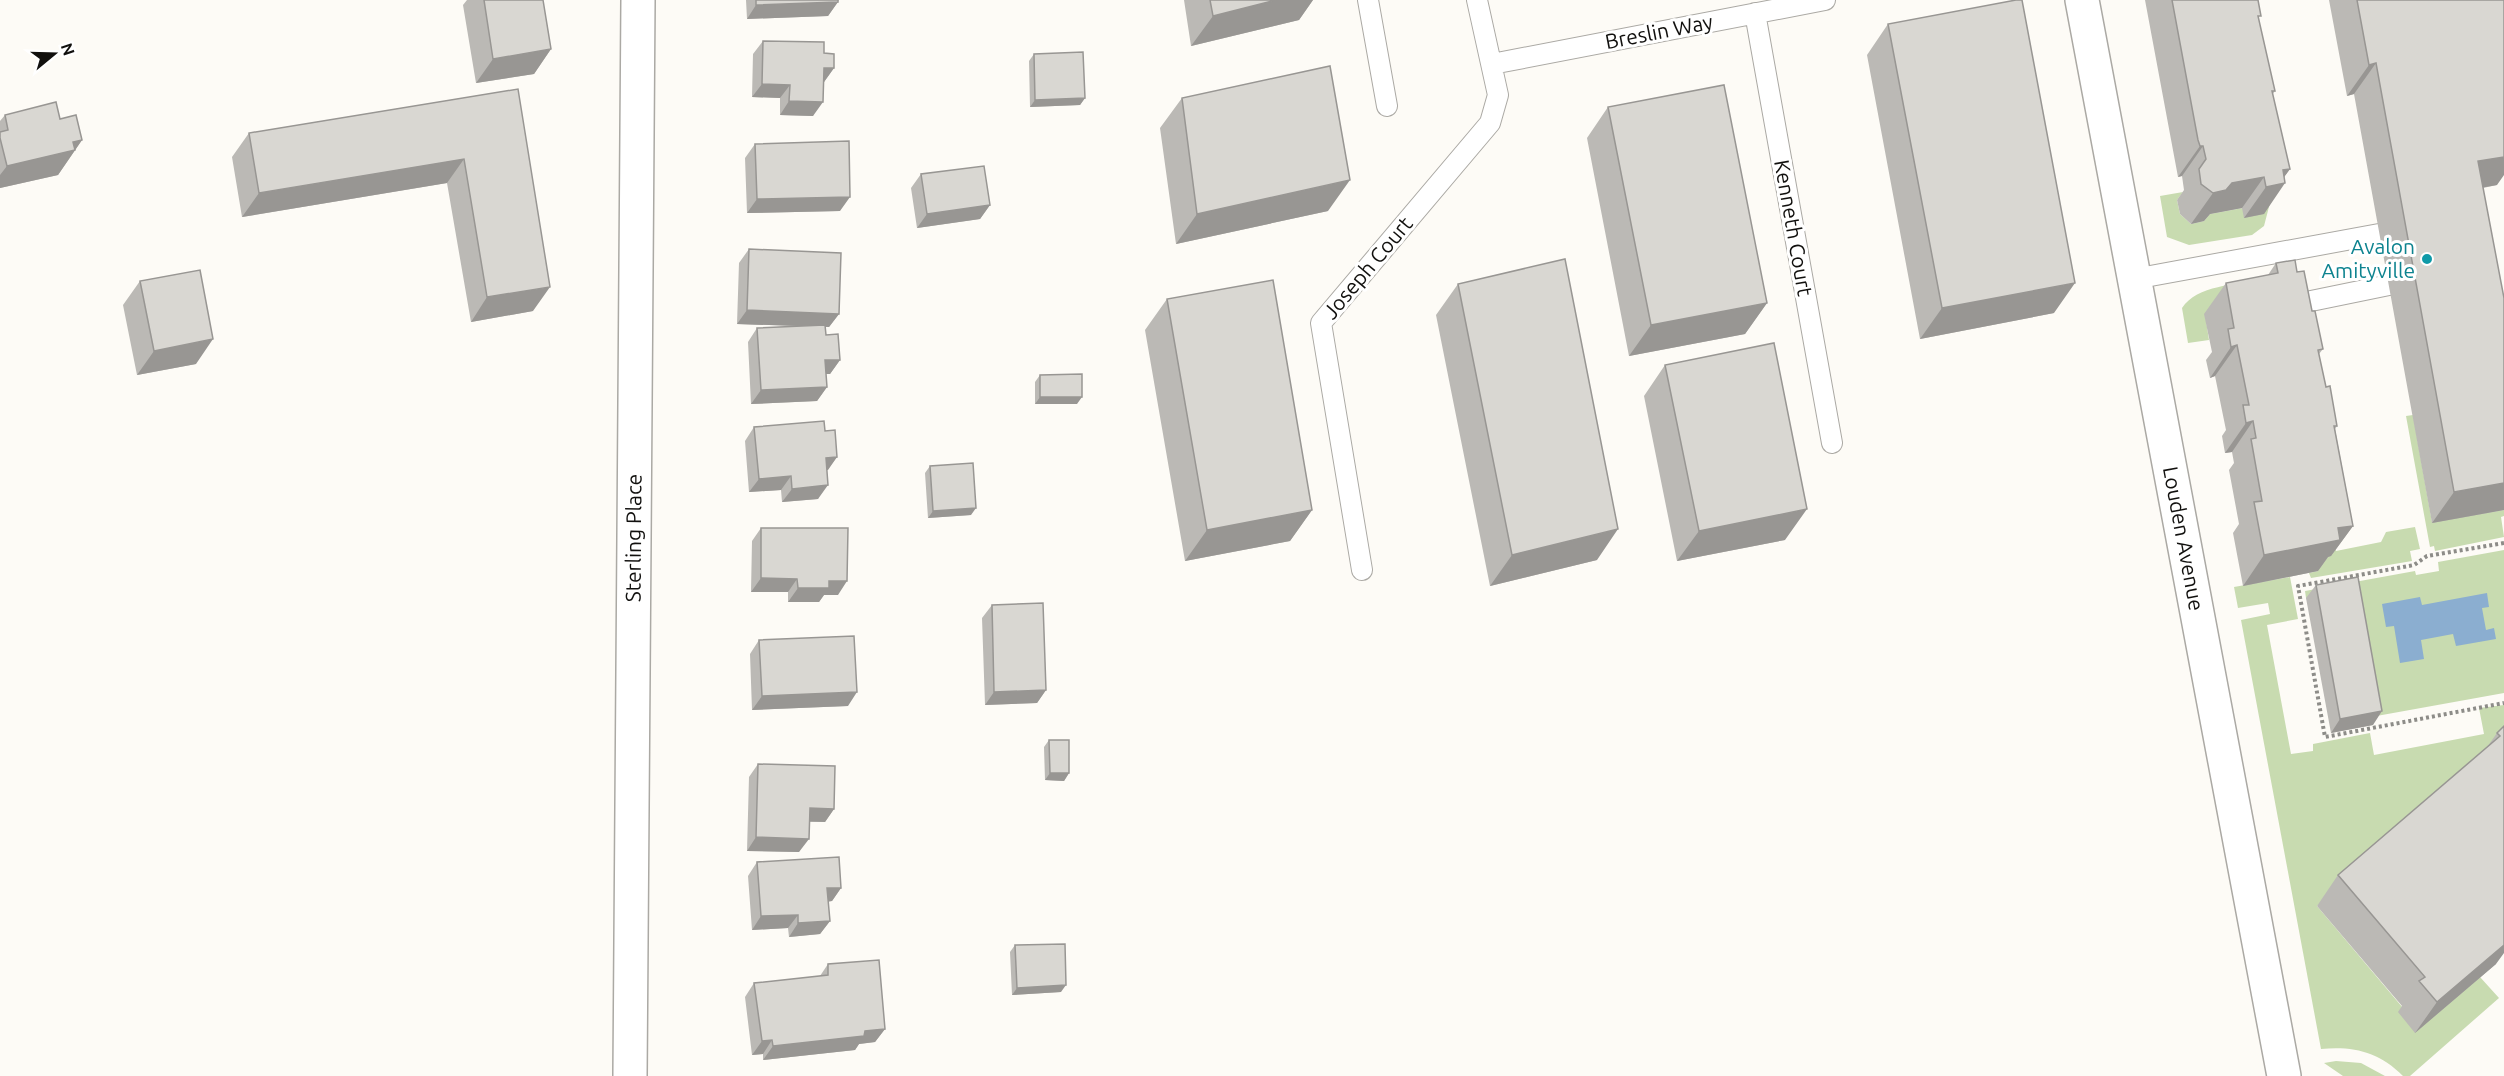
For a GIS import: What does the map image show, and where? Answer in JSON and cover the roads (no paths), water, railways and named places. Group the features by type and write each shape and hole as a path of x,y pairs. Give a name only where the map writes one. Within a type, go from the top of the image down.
{"street":[{"name":"Sterling Place","path":"630,1076 638,0"},
{"name":"Louden Avenue","path":"2082,0 2284,1076"}],"lane":[{"path":"1368,0 1388,106"},
{"name":"Joseph Court","path":"1362,570 1322,323 1490,123 1498,95 1477,0"},
{"name":"Breslin Way","path":"1492,64 1826,0"},
{"name":"Kenneth Court","path":"1755,13 1832,443"},
{"path":"2134,279 2379,234"},
{"path":"2311,301 2389,285"}],"water":[{"path":"2487,593 2489,607 2482,608 2486,630 2494,628 2496,639 2456,646 2453,634 2421,640 2424,659 2400,663 2394,626 2386,627 2382,604 2420,597 2422,605"}],"place":[{"name":"Avalon Amityville","path":"2427,259"}]}
